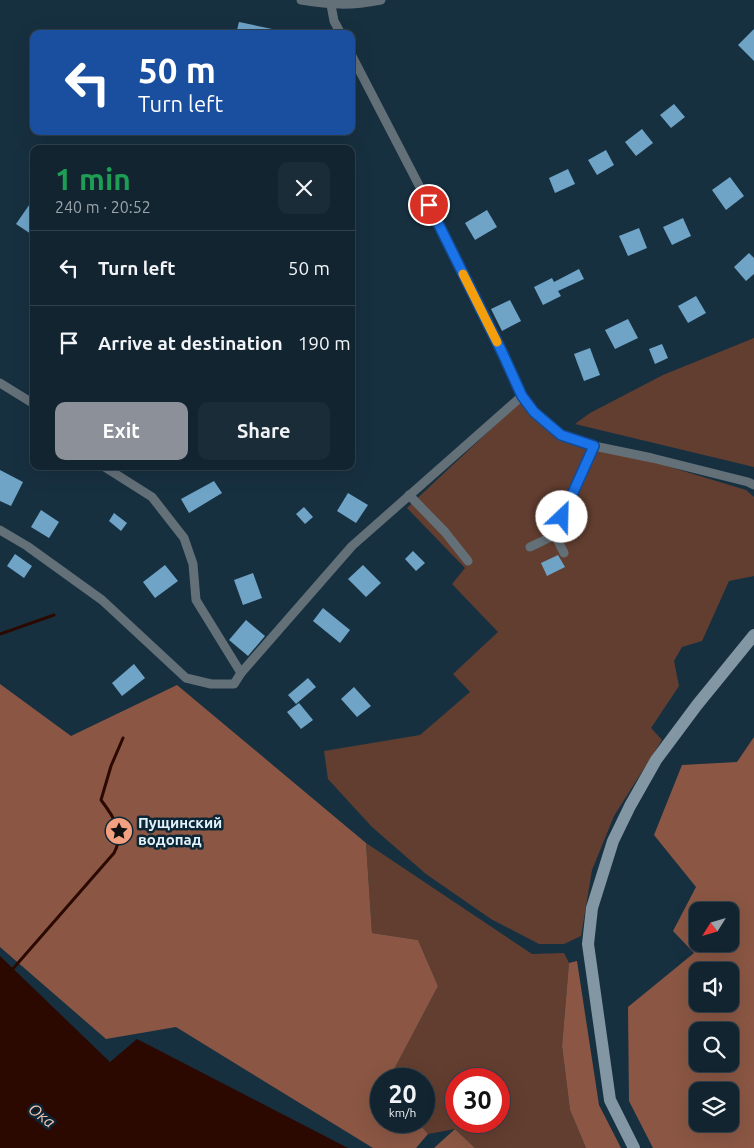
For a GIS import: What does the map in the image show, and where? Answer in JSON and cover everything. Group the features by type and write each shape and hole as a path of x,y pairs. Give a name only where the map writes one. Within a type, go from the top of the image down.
{"street":[{"path":"301,0 331,5 359,4 381,0"},
{"path":"331,5 334,20 339,30"},
{"path":"355,62 445,237 522,396 534,412 561,435 594,446 652,458 754,485"},
{"path":"0,383 30,402"},
{"path":"0,530 27,546 102,600 186,678 211,684 234,684 352,546 522,396"},
{"path":"530,547 555,535 594,446"},
{"path":"109,470 152,497 184,538 193,564 196,600 242,673"},
{"path":"409,495 445,532 468,561"},
{"path":"555,535 564,553"},
{"path":"634,1148 610,1100 588,944 592,908 613,841 656,760 697,705 754,635"}],"shaded area":[{"path":"754,338 754,467 575,424 590,413 663,375"},
{"path":"523,399 561,434 746,490 754,497 754,576 729,581 702,641 682,647 674,661 679,686 651,728 662,740 614,816 592,870 581,936 564,944 539,944 491,919 426,874 372,827 328,779 324,751 420,735 470,692 453,674 498,632 452,584 465,568 407,508"},
{"path":"0,684 71,736 177,685 366,843 372,933 418,940 438,986 395,1068 370,1068 370,1133 428,1134 416,1148 373,1148 176,1027 106,1039 0,947"},
{"path":"754,737 754,1148 653,1148 629,1101 628,1007 693,952 739,952 739,902 689,902 689,948 673,931 696,887 654,835 682,765 737,762"},
{"path":"366,843 532,954 564,953 569,963 562,1046 570,1110 586,1148 475,1148 459,1133 510,1133 510,1068 445,1068 445,1131 435,1133 435,1068 395,1068 438,986 418,940 372,933"},
{"path":"577,961 599,1105 621,1148 586,1148 570,1110 562,1046 569,963"},
{"path":"451,1133 459,1133 475,1148 434,1148"}],"water":[{"name":"Ока","path":"0,956 110,1062 137,1039 348,1148 0,1148"}],"building":[{"path":"239,22 277,30 237,30"},
{"path":"754,29 754,61 738,45"},
{"path":"674,104 685,117 671,128 660,115"},
{"path":"642,129 653,143 636,156 625,142"},
{"path":"606,150 614,165 597,175 588,160"},
{"path":"568,169 575,184 555,193 549,178"},
{"path":"730,177 744,196 726,210 712,190"},
{"path":"30,204 30,233 16,224"},
{"path":"487,210 497,227 475,240 465,223"},
{"path":"683,218 691,236 672,245 663,227"},
{"path":"639,228 647,248 628,256 619,236"},
{"path":"749,253 754,258 754,274 746,281 734,267"},
{"path":"579,269 584,279 558,291 561,296 543,305 534,287 552,278 554,282"},
{"path":"696,296 706,313 688,323 678,306"},
{"path":"510,300 521,321 502,331 491,309"},
{"path":"628,319 638,338 615,349 605,330"},
{"path":"662,344 668,358 655,364 649,349"},
{"path":"590,348 600,375 584,381 574,354"},
{"path":"0,470 23,482 11,506 0,501"},
{"path":"214,481 222,493 189,513 181,499"},
{"path":"348,493 368,505 356,523 337,511"},
{"path":"304,507 313,517 305,524 296,514"},
{"path":"41,510 59,522 49,538 31,527"},
{"path":"114,513 127,523 121,531 109,521"},
{"path":"413,551 425,563 416,571 405,559"},
{"path":"15,554 32,566 24,578 7,566"},
{"path":"558,555 565,567 547,576 541,563"},
{"path":"165,565 178,581 155,598 143,582"},
{"path":"363,565 381,583 366,597 348,579"},
{"path":"253,573 262,598 243,605 234,580"},
{"path":"323,608 350,630 340,643 313,621"},
{"path":"246,620 265,636 248,656 229,640"},
{"path":"134,664 145,678 122,696 112,683"},
{"path":"308,678 316,687 296,704 288,695"},
{"path":"354,687 371,706 357,717 341,699"},
{"path":"299,703 313,720 301,729 287,712"}],"waterway":[{"path":"0,634 54,615"},
{"path":"11,971 114,853 117,846 118,832 114,819 101,800 111,766 123,738"}],"slow traffic":[{"path":"463,274 497,342"}],"place":[{"name":"Пущинский водопад","path":"119,831"}],"route":[{"path":"429,205 522,396 534,412 561,435 594,446 562,517"}]}
